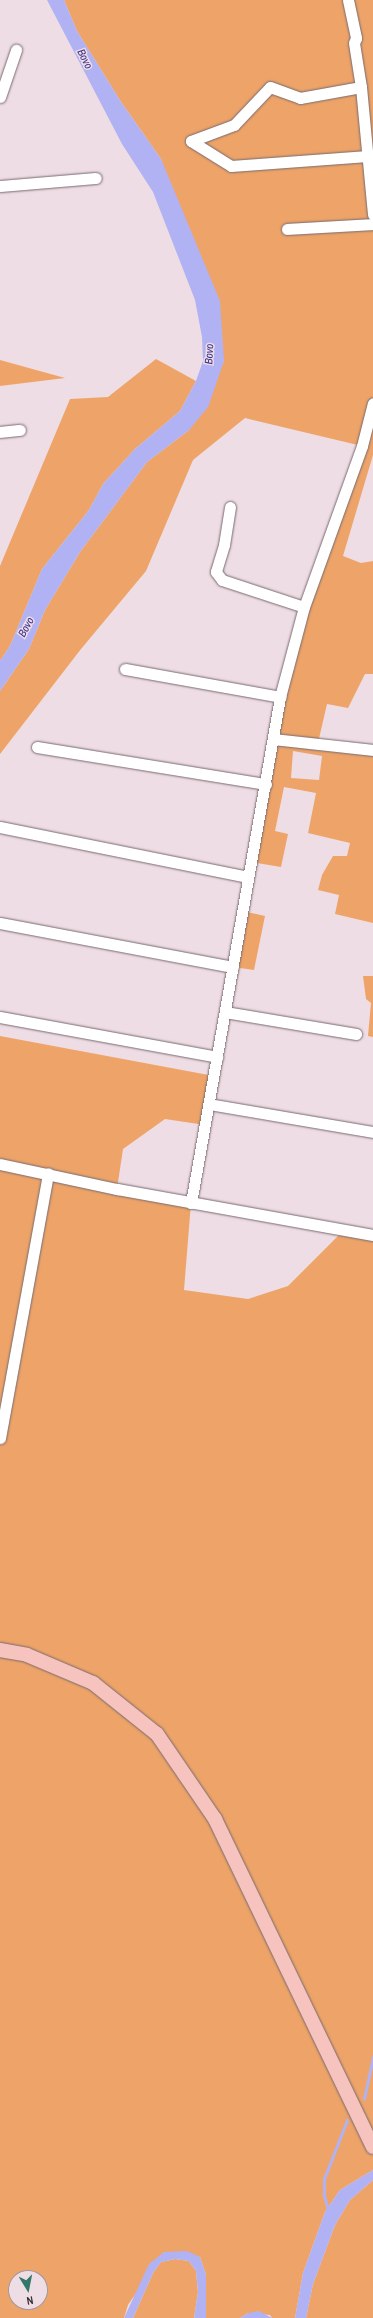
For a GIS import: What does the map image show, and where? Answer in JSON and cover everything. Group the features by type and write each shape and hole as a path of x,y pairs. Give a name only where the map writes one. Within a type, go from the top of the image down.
{"main road":[{"path":"0,1650 26,1655 93,1683 157,1734 215,1819 373,2148"}],"street":[{"path":"348,0 361,87 373,214"},
{"path":"0,97 16,50"},
{"path":"361,87 300,98 270,87 234,125 191,141 231,166 368,156"},
{"path":"0,186 96,178"},
{"path":"287,229 373,224"},
{"path":"191,1203 248,877 266,784 280,697 304,607 362,446 373,403"},
{"path":"0,432 20,430"},
{"path":"230,508 224,545 216,572 222,580 304,607"},
{"path":"125,669 280,697"},
{"path":"273,739 373,750"},
{"path":"37,747 266,784"},
{"path":"0,828 248,877"},
{"path":"0,923 233,966"},
{"path":"225,1012 356,1034"},
{"path":"0,1017 217,1057"},
{"path":"209,1104 373,1132"},
{"path":"0,1164 191,1203 373,1235"},
{"path":"0,1438 48,1173"}],"shaded area":[{"path":"64,0 373,0 373,455 343,556 361,563 373,561 373,674 365,674 348,708 327,704 318,743 373,750 373,923 335,914 339,895 318,890 322,875 333,856 347,856 350,843 308,833 316,793 284,787 275,831 288,834 281,867 251,862 280,697 362,446 245,418 193,460 146,571 81,649 0,754 0,691 29,649 45,610 80,552 147,462 189,430 224,361 161,159 121,102 77,31","holes":["293,751 322,756 319,780 291,778"]},
{"path":"156,359 196,381 180,411 135,449 103,484 89,510 42,569 10,646 0,661 0,566 70,399 108,397"},
{"path":"0,360 65,378 0,386"},
{"path":"242,911 265,916 254,970 233,967"},
{"path":"363,976 373,976 373,1037 368,1036 371,1003 366,999"},
{"path":"0,1036 214,1076 205,1125 165,1119 123,1149 117,1189 191,1203 184,1290 248,1299 288,1286 344,1230 373,1235 373,2170 340,2190 325,2212 303,2273 295,2318 272,2318 270,2315 248,2313 240,2318 206,2318 206,2275 200,2257 164,2252 128,2305 124,2318 0,2318"},
{"path":"373,2180 373,2318 306,2318 313,2284 335,2225 350,2200"},
{"path":"175,2259 189,2261 196,2271 198,2292 194,2318 133,2318 153,2273 161,2262"}],"water":[{"name":"Bovo","path":"47,0 64,0 77,31 121,102 161,159 220,301 224,361 208,407 189,430 147,462 80,552 45,610 29,649 0,691 0,661 10,646 42,569 89,510 103,484 135,449 180,411 196,381 203,361 202,337 195,300 153,192 122,144"},
{"path":"373,2170 373,2180 350,2200 335,2225 313,2284 306,2318 295,2318 303,2273 325,2212 340,2190"},
{"path":"187,2251 200,2257 206,2275 206,2318 194,2318 198,2292 196,2271 189,2261 175,2259 161,2262 153,2273 133,2318 124,2318 149,2264 164,2252"},
{"path":"259,2311 272,2318 240,2318 248,2313"}],"waterway":[{"path":"364,2099 373,2057"},
{"path":"328,2210 324,2196 324,2179 347,2120"}]}
